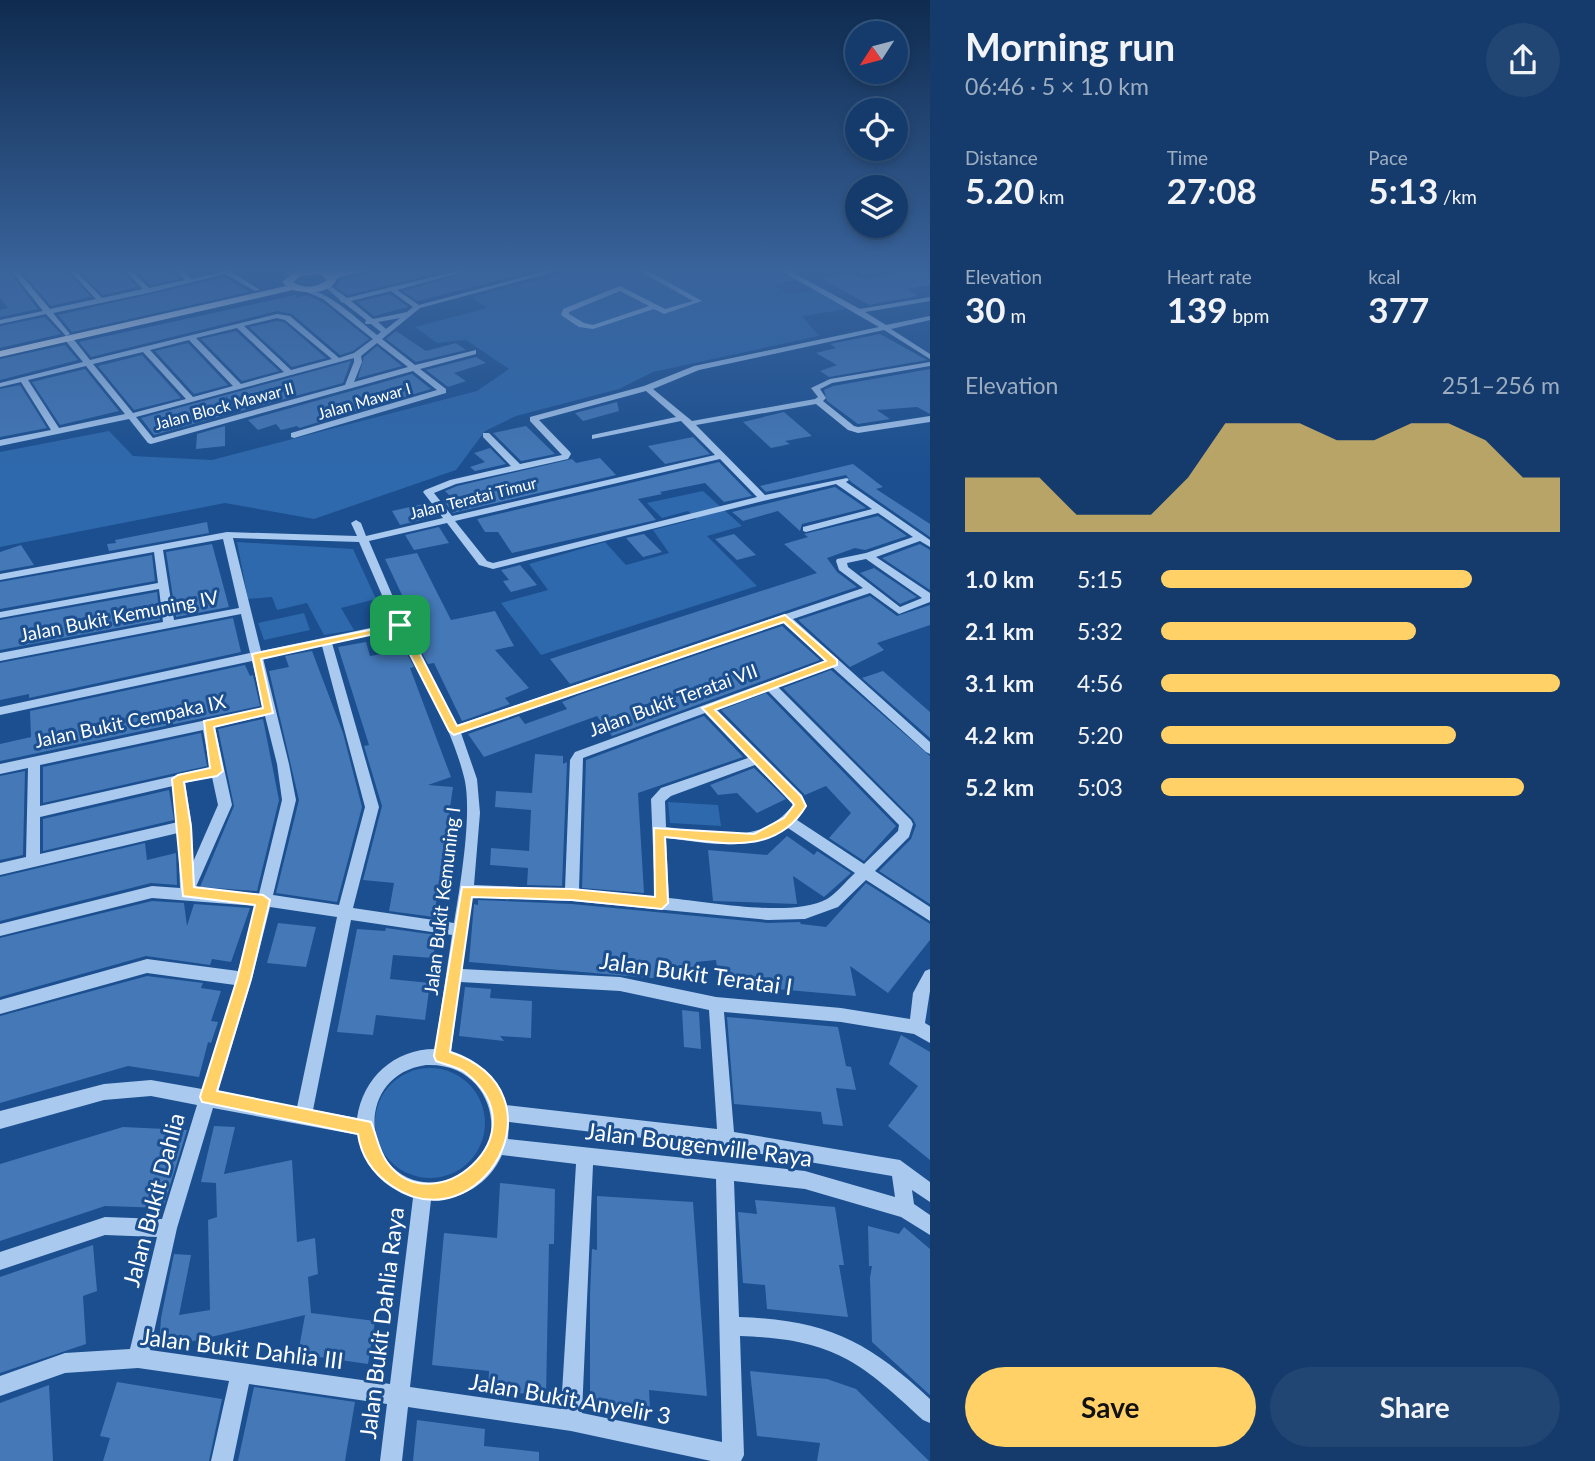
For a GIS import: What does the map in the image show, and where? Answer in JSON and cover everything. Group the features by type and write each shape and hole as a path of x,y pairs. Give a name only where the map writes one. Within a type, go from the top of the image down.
{"main road":[{"path":"0,348 60,337"},
{"path":"0,354 63,337"}],"street":[{"path":"68,337 86,364 130,416"},
{"path":"0,385 194,337"},
{"path":"251,337 289,373"},
{"path":"309,337 338,361"},
{"path":"374,337 379,341"},
{"path":"0,443 130,416 338,361 357,355 383,337"},
{"path":"841,337 697,368 647,388 547,414 533,421 566,455 429,490 483,563 490,566 843,480 878,510 927,542"},
{"path":"901,337 930,356"},
{"path":"191,338 239,387"},
{"name":"Jalan Mawar I","path":"294,435 443,391 379,341"},
{"path":"145,349 192,400"},
{"path":"416,370 472,352"},
{"path":"348,387 358,362 357,355"},
{"path":"595,437 818,401 822,398 815,388 820,383 930,364"},
{"name":"Jalan Block Mawar II","path":"130,416 151,442 416,370"},
{"path":"23,380 55,431"},
{"path":"647,388 686,421 763,498"},
{"path":"818,401 851,428 858,430 930,419"},
{"path":"485,435 517,467"},
{"name":"Jalan Teratai Timur","path":"0,577 227,535 365,539 722,456"},
{"path":"806,529 878,510"},
{"name":"Jalan Bukit Kemuning I","path":"356,523 400,625 454,731 473,793 466,891 442,1056"},
{"name":"Jalan Bukit Dahlia","path":"138,1358 168,1228 244,979 289,800 284,764 227,535"},
{"path":"927,542 845,559 839,563 899,611 929,599"},
{"path":"158,547 169,624"},
{"path":"868,556 929,599"},
{"path":"0,615 164,585"},
{"path":"454,731 871,589"},
{"name":"Jalan Bukit Kemuning IV","path":"0,657 245,610"},
{"path":"785,618 930,748"},
{"path":"0,711 400,625"},
{"path":"304,1115 345,912 372,807 326,641"},
{"name":"Jalan Bukit Teratai VII","path":"572,895 577,757 833,662"},
{"path":"466,891 572,895 768,914 805,913 833,903 904,833 906,824 770,686"},
{"path":"659,832 756,839 788,821 800,806 797,799 707,708"},
{"name":"Jalan Bukit Cempaka IX","path":"0,769 269,711"},
{"path":"187,892 225,805 208,724"},
{"path":"662,903 660,796 758,759"},
{"path":"33,861 34,761"},
{"path":"33,813 217,771"},
{"path":"178,779 185,827 187,892"},
{"path":"788,821 930,915"},
{"path":"0,869 185,827"},
{"path":"0,930 152,892 187,892 263,900 460,930"},
{"path":"0,1007 148,966 244,979"},
{"name":"Jalan Bukit Teratai I","path":"453,975 620,984 716,1004 841,1015 923,1031"},
{"path":"923,1031 921,993 930,976"},
{"path":"716,1004 726,1139"},
{"path":"442,1056 469,1066 480,1074 496,1099 500,1114 496,1146 481,1171 469,1181 439,1192 423,1191 408,1188 382,1170 368,1143 365,1128 371,1098 388,1074 413,1059 442,1056"},
{"path":"0,1120 104,1092 151,1088 365,1128"},
{"name":"Jalan Bougenville Raya","path":"500,1114 726,1139 900,1170 930,1193"},
{"name":"Jalan Bougenville Raya","path":"496,1146 805,1180 905,1209 930,1226"},
{"path":"571,1420 585,1156"},
{"path":"900,1170 905,1209"},
{"path":"725,1171 736,1458"},
{"name":"Jalan Bukit Dahlia Raya","path":"391,1461 423,1191"},
{"path":"0,1261 105,1226 168,1228"},
{"path":"730,1326 781,1326 852,1347 890,1376 930,1413"},
{"name":"Jalan Bukit Dahlia III","path":"0,1386 65,1363 138,1358 398,1394"},
{"path":"222,1461 241,1372"},
{"name":"Jalan Bukit Anyelir 3","path":"398,1394 571,1420 736,1458"}],"shaded area":[{"path":"429,337 814,337 653,372 619,389 516,416 485,431 456,470 314,519 225,503 0,547 0,452 109,431 133,456 212,460 477,391 509,369 466,340 437,343"},
{"path":"703,491 742,526 707,536 757,586 541,655 501,603 548,590 529,564 605,542 626,565 669,553 653,530 696,519 688,511 662,518 647,503"},
{"path":"237,542 353,549 376,599 341,608 354,630 324,635 307,603 277,610 272,597 248,599"},
{"path":"304,613 310,630 264,640 258,623"},
{"path":"668,802 718,805 721,826 670,823"},
{"path":"430,1068 451,1072 469,1084 481,1102 485,1123 481,1144 469,1162 451,1174 430,1178 409,1174 391,1162 379,1144 375,1123 379,1102 391,1084 409,1072"}],"building":[{"path":"0,337 47,337 0,348"},
{"path":"101,337 171,337 91,357 79,342"},
{"path":"243,337 279,371 242,381 201,339"},
{"path":"260,337 302,337 326,358 292,367"},
{"path":"319,337 369,339 353,351 340,355"},
{"path":"405,337 426,351 456,343 466,350 416,362 386,339"},
{"path":"864,337 886,337 927,360 829,377 820,371 837,365 816,353 836,348 830,344"},
{"path":"188,343 228,385 194,394 155,351"},
{"path":"65,345 78,360 0,380 0,359"},
{"path":"377,346 402,366 358,378 364,357"},
{"path":"142,355 181,398 134,410 98,366"},
{"path":"476,357 486,363 454,373 466,381 448,387 426,370"},
{"path":"351,361 343,383 240,411 226,396 225,415 154,435 141,418"},
{"path":"85,369 119,411 60,425 32,382"},
{"path":"930,369 930,414 917,407 877,410 890,419 858,424 827,401 824,390 833,386"},
{"path":"412,374 431,389 299,428 297,426 281,430 276,424 258,430 248,420"},
{"path":"20,385 47,428 0,437 0,389"},
{"path":"617,402 619,411 583,421 575,413"},
{"path":"784,412 812,436 785,441 790,444 771,448 743,422"},
{"path":"225,426 225,446 196,449 197,434"},
{"path":"526,426 555,454 521,461 493,433"},
{"path":"693,437 710,454 665,464 648,446"},
{"path":"490,448 506,464 475,471 470,467 485,462 474,453"},
{"path":"600,458 616,475 453,513 443,500 452,498 445,491 457,486 572,459 576,463"},
{"path":"719,462 752,496 724,502 705,483 660,492 662,494 638,499 656,520 512,553 498,532 485,532 477,519"},
{"path":"853,464 883,487 876,489 930,524 930,537 851,482 846,475 766,492 760,486"},
{"path":"835,487 866,508 802,524 800,531 778,511 743,521 732,512"},
{"path":"428,503 438,516 400,525 392,511"},
{"path":"878,516 907,536 865,550 855,548 827,558 837,572 857,587 570,684 550,659 817,573 784,544 808,537 804,534"},
{"path":"207,522 209,533 109,551 107,544 116,543 115,540"},
{"path":"439,527 449,543 414,550 405,535"},
{"path":"644,534 662,552 643,557 626,538"},
{"path":"734,534 756,555 737,560 715,539"},
{"path":"212,544 229,607 176,617 166,552"},
{"path":"920,544 930,550 930,590 882,558"},
{"path":"21,545 34,565 0,571 0,552"},
{"path":"417,553 451,620 495,611 514,646 495,650 529,688 505,698 510,704 462,721 434,663 428,664 419,647 426,646 385,559"},
{"path":"152,555 155,581 0,609 0,582"},
{"path":"520,565 537,585 511,592 503,581 509,580 501,570"},
{"path":"874,568 917,597 900,604 860,573"},
{"path":"157,592 160,620 0,650 0,620"},
{"path":"870,596 897,616 930,605 930,625 877,643 884,650 850,667 798,620"},
{"path":"233,618 241,652 29,698 29,694 0,700 0,663"},
{"path":"782,626 820,660 612,736 597,716 484,757 468,734 519,716 525,724 567,709 562,702 579,695"},
{"path":"366,642 370,656 405,650 414,667 410,668 451,777 428,785 453,787 434,917 389,911 394,883 363,880 382,806 364,746 369,745 338,647"},
{"path":"312,651 343,733 362,807 337,902 276,893 299,800 269,671 289,667 285,656"},
{"path":"245,665 250,676 253,675 260,706 0,761 0,744 31,737 30,711"},
{"path":"831,670 930,756 930,904 879,871 911,839 916,825 913,819 783,688"},
{"path":"883,671 930,712 930,738 862,678"},
{"path":"766,693 896,826 864,861 829,838 851,813 826,786 805,795 721,710"},
{"path":"704,716 743,757 638,793 644,893 582,888 586,760"},
{"path":"263,719 279,800 257,891 200,887 234,806 218,729"},
{"path":"201,733 207,766 43,803 43,767"},
{"path":"535,754 563,756 563,764 567,762 562,886 527,885 528,868 490,865 491,848 529,851 531,810 495,807 496,791 532,793"},
{"path":"754,768 786,799 757,813 737,793 718,795 710,785"},
{"path":"25,771 23,855 0,860 0,776"},
{"path":"169,790 174,820 43,851 43,819"},
{"path":"787,836 814,855 817,851 851,873 824,897 793,876 797,904 713,901 708,850 767,855"},
{"path":"145,843 147,860 176,853 177,885 151,883 0,921 0,877"},
{"path":"866,883 930,924 930,940 888,993 850,966 856,996 719,984 716,960 696,962 697,982 469,962 474,904 478,905 478,900 572,904 768,923 800,922 826,927"},
{"path":"152,901 184,903 187,926 194,904 250,908 231,962 212,959 210,965 146,956 0,997 0,938"},
{"path":"278,923 316,927 306,967 267,963"},
{"path":"386,928 436,935 433,958 393,955 390,979 430,983 425,1020 376,1015 373,1035 337,1032 357,929 385,931"},
{"path":"147,976 203,983 201,988 221,991 211,1021 218,1022 211,1043 208,1042 199,1077 128,1066 0,1103 0,1016"},
{"path":"465,987 491,989 490,998 532,1001 531,1038 500,1036 504,1041 459,1036"},
{"path":"682,1010 699,1012 701,1049 684,1047"},
{"path":"727,1017 838,1027 846,1066 851,1067 856,1090 836,1088 843,1126 823,1124 821,1112 734,1104"},
{"path":"901,1035 930,1052 930,1160 888,1126 918,1086 889,1064"},
{"path":"214,1126 235,1127 224,1174 292,1160 297,1242 315,1238 318,1274 308,1277 311,1313 375,1321 368,1364 298,1354 305,1315 159,1349 161,1318 174,1254 191,1255 179,1315 210,1310 208,1220 217,1217 216,1183 201,1182"},
{"path":"123,1127 187,1130 163,1208 105,1206 0,1241 0,1164"},
{"path":"500,1183 555,1189 554,1244 549,1244 546,1396 488,1390 489,1371 432,1365 444,1233 497,1238"},
{"path":"597,1196 693,1202 707,1396 649,1390 650,1409 590,1402 590,1295 592,1249 597,1250"},
{"path":"755,1200 835,1207 844,1265 839,1265 848,1317 767,1309 765,1285 743,1283 738,1212 757,1214"},
{"path":"868,1226 899,1234 904,1227 930,1249 930,1395 872,1342 872,1266 869,1266"},
{"path":"93,1245 97,1291 83,1296 86,1344 0,1373 0,1277"},
{"path":"750,1371 827,1379 856,1389 929,1461 817,1461 820,1443 757,1436"},
{"path":"117,1382 222,1399 209,1461 103,1461 110,1438 100,1436"},
{"path":"49,1385 53,1461 0,1461 0,1403"},
{"path":"254,1387 355,1402 345,1461 238,1461"},
{"path":"417,1420 485,1429 484,1446 539,1452 539,1461 413,1461"}],"route":[{"path":"785,618 833,662 707,708 797,799 800,806 788,821 773,832 756,839 659,832 662,903 572,895 466,891 442,1056 469,1066 490,1086 500,1114 500,1128 498,1144 481,1171 455,1188 439,1192 408,1188 382,1170 373,1157 365,1128 208,1097 244,979 263,900 187,892 185,827 178,779 217,771 208,724 269,711 256,657 400,625 454,731 785,618"}]}
